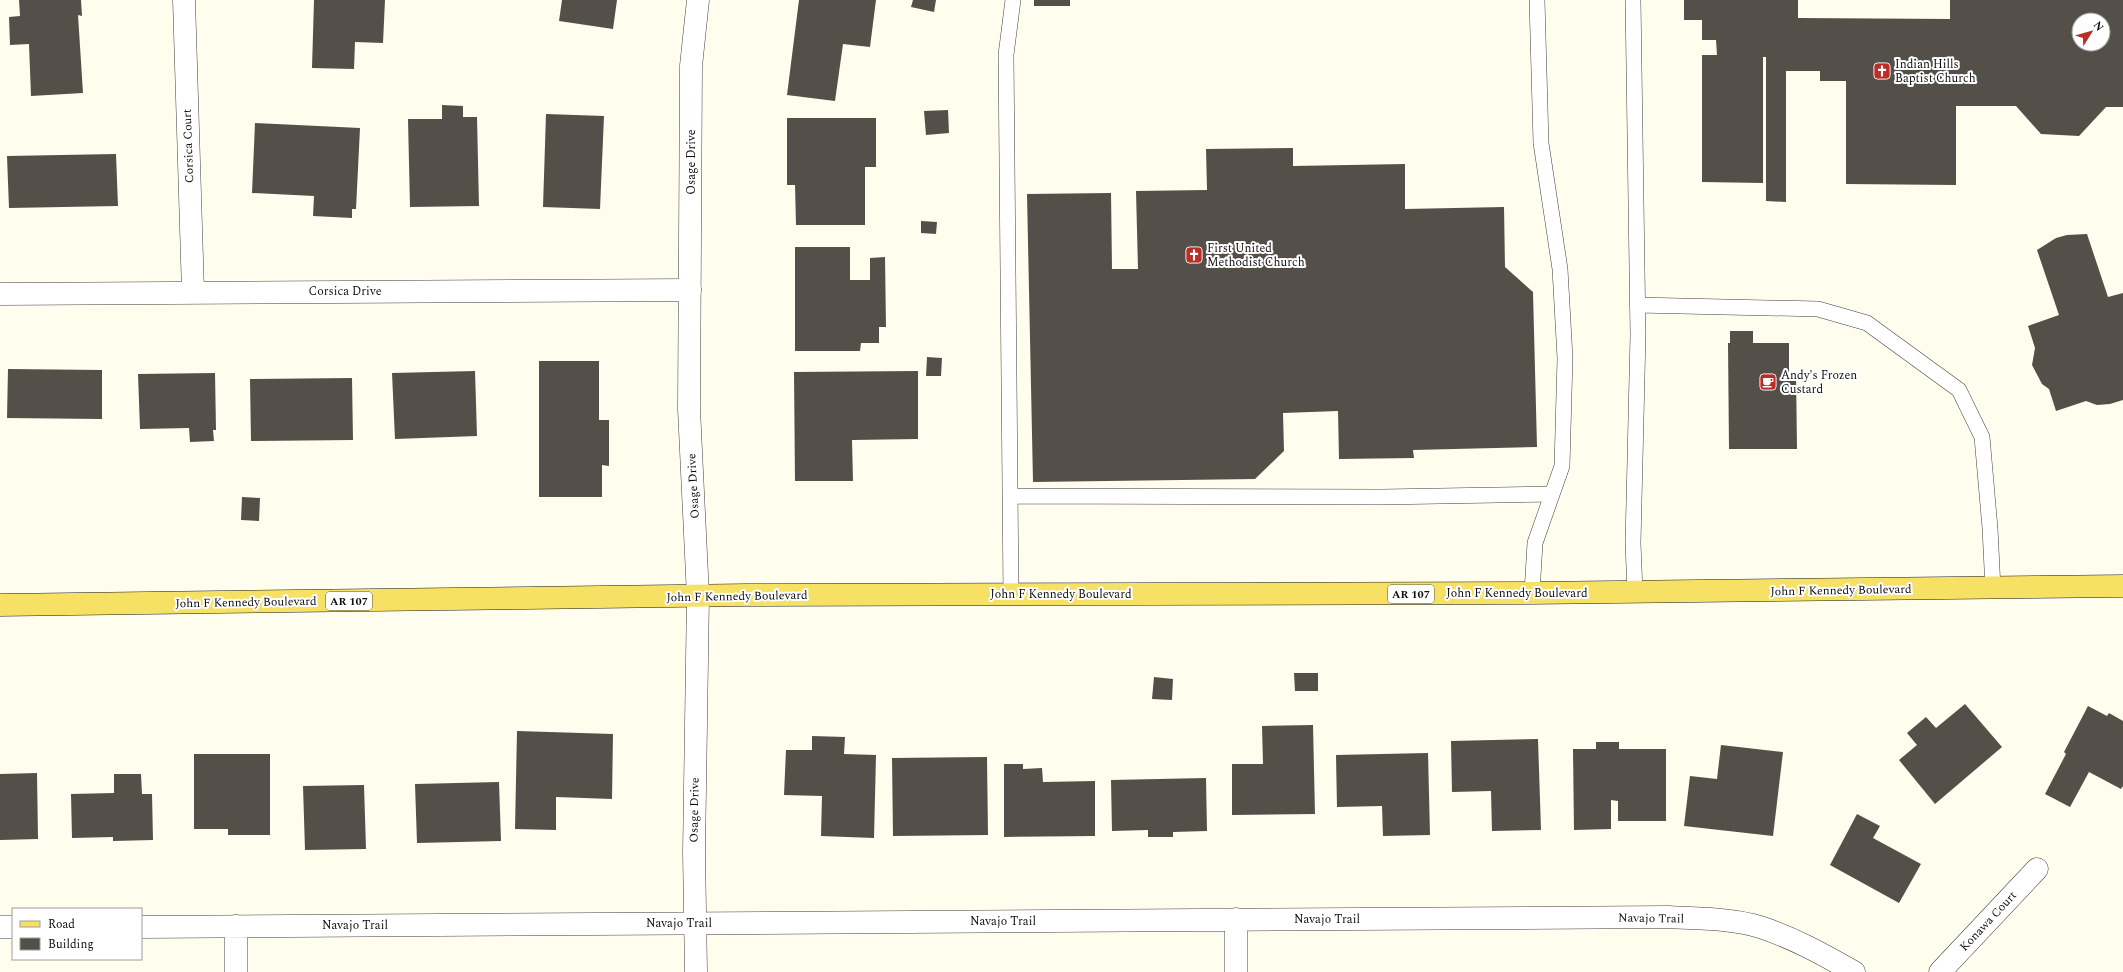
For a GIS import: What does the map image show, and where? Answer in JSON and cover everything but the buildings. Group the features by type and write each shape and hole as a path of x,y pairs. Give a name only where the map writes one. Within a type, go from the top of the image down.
{"main road":[{"name":"John F Kennedy Boulevard","path":"0,605 698,596 1532,593 1992,589 2123,586"}],"street":[{"name":"Corsica Court","path":"184,0 193,292"},
{"name":"Osage Drive","path":"696,972 694,852 698,596 689,409 691,66 698,0"},
{"name":"Corsica Drive","path":"0,294 690,290"},
{"name":"Konawa Court","path":"1940,972 2037,869"},
{"name":"Navajo Trail","path":"142,927 695,922 1668,917 1720,920 1759,927 1807,945 1854,972"},
{"path":"1236,919 1236,972"},
{"path":"236,926 236,972"},
{"path":"0,927 12,927"}],"lane":[{"path":"1011,595 1006,55 1013,0"},
{"path":"1532,593 1535,543 1562,466 1565,358 1560,269 1541,144 1537,0"},
{"path":"1633,0 1637,305 1633,543 1635,592"},
{"path":"1637,305 1818,309 1867,323 1959,390 1982,437 1990,528 1992,589"},
{"path":"1010,496 1382,498 1552,494"}],"place":[{"name":"Indian Hills Baptist Church","path":"1882,71"},
{"name":"First United Methodist Church","path":"1194,255"},
{"name":"Andy's Frozen Custard","path":"1768,382"}]}
